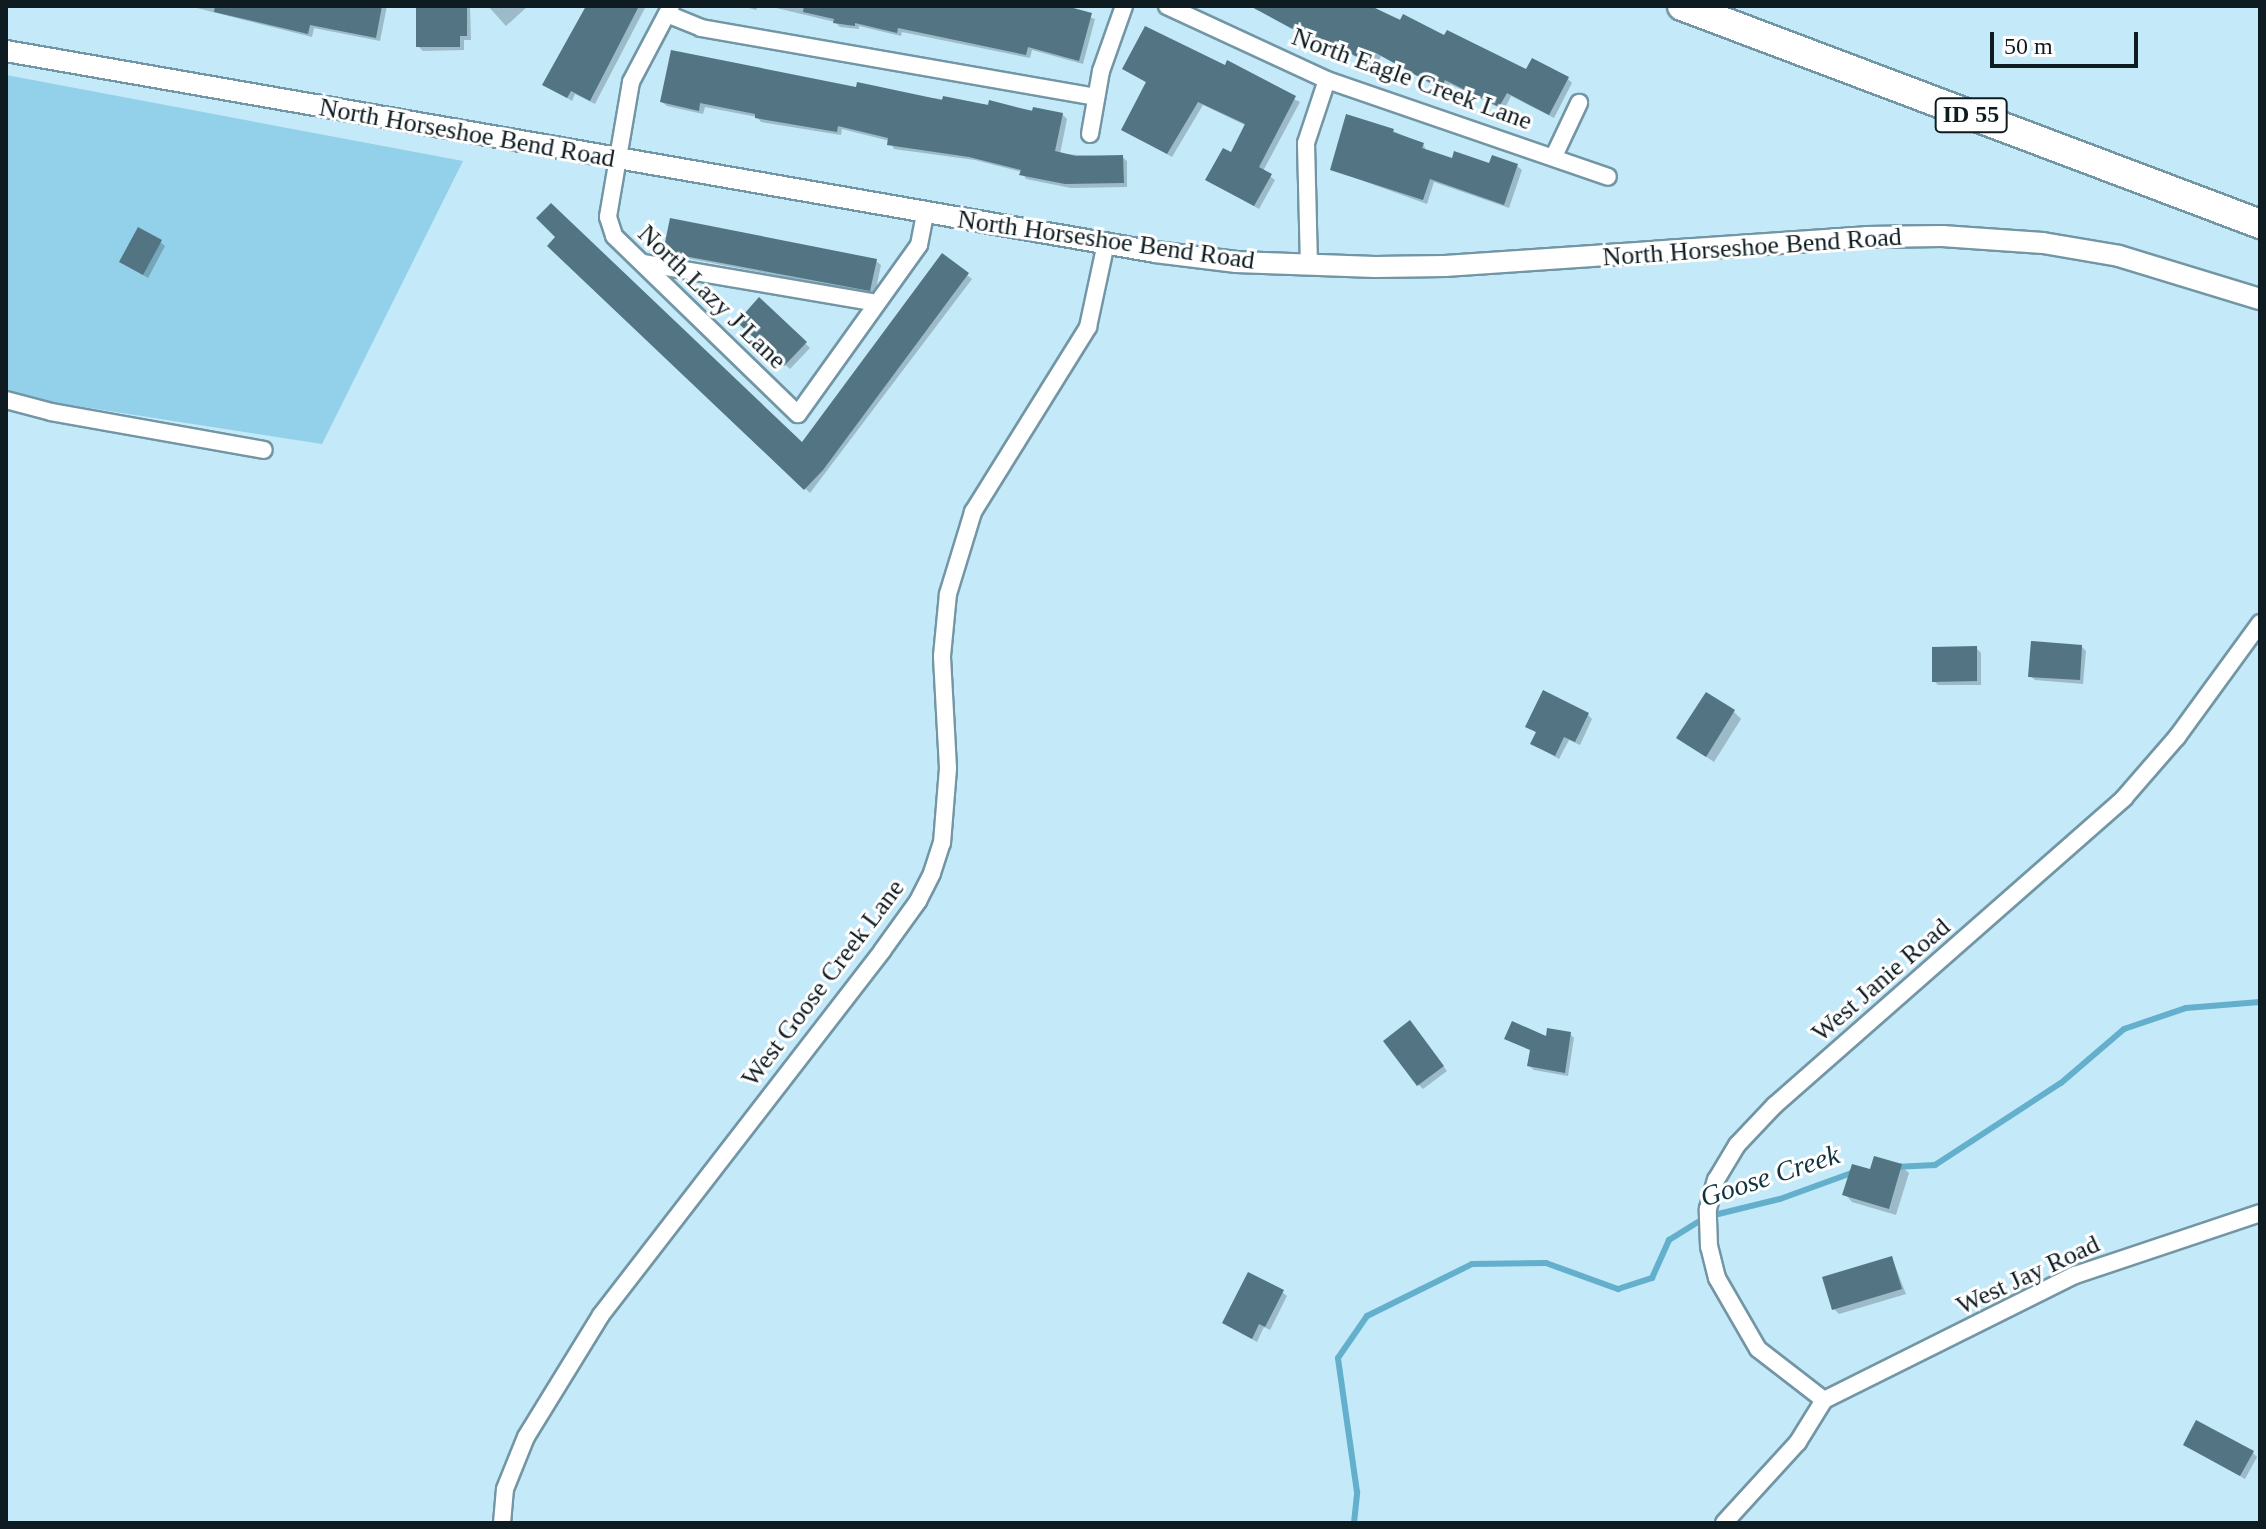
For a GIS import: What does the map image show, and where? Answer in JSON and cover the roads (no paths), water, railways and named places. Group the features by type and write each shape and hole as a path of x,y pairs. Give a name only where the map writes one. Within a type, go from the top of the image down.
{"highway":[{"name":"ID 55","path":"1682,6 2260,224"}],"street":[{"path":"1090,134 1114,28 1124,6"},
{"name":"North Eagle Creek Lane","path":"1167,6 1327,80 1608,177"},
{"path":"669,10 701,28 1096,97"},
{"name":"North Lazy J Lane","path":"669,10 631,82 608,217 614,236 798,414 877,303"},
{"name":"North Horseshoe Bend Road","path":"6,51 925,213 1236,262 1309,266 1445,266 1866,237 1942,236 2043,243 2119,256 2260,299"},
{"path":"1309,266 1306,143 1327,80"},
{"name":"North Eagle Creek Lane","path":"1554,156 1579,103"},
{"path":"643,263 877,303 919,245 925,213"},
{"name":"West Goose Creek Lane","path":"502,1523 505,1489 526,1437 601,1315 882,951 918,901 932,873 942,843 948,768 942,656 948,594 973,512 1088,327 1106,243"},
{"path":"6,400 51,412 264,450"},
{"name":"West Janie Road","path":"1824,1400 1758,1349 1717,1278 1709,1247 1708,1209 1716,1180 1737,1145 1775,1105 2124,798 2177,737 2260,623"},
{"name":"West Jay Road","path":"1824,1400 2075,1275 2260,1213"},
{"path":"1724,1523 1798,1442 1824,1400"}],"waterway":[{"name":"Goose Creek","path":"1895,1167 1935,1165 2061,1083 2124,1029 2186,1008 2260,1002"},
{"name":"Goose Creek","path":"1354,1523 1357,1492 1338,1358 1367,1316 1472,1264 1546,1263 1618,1289 1652,1278 1669,1240 1706,1217 1780,1199 1857,1171"}]}
